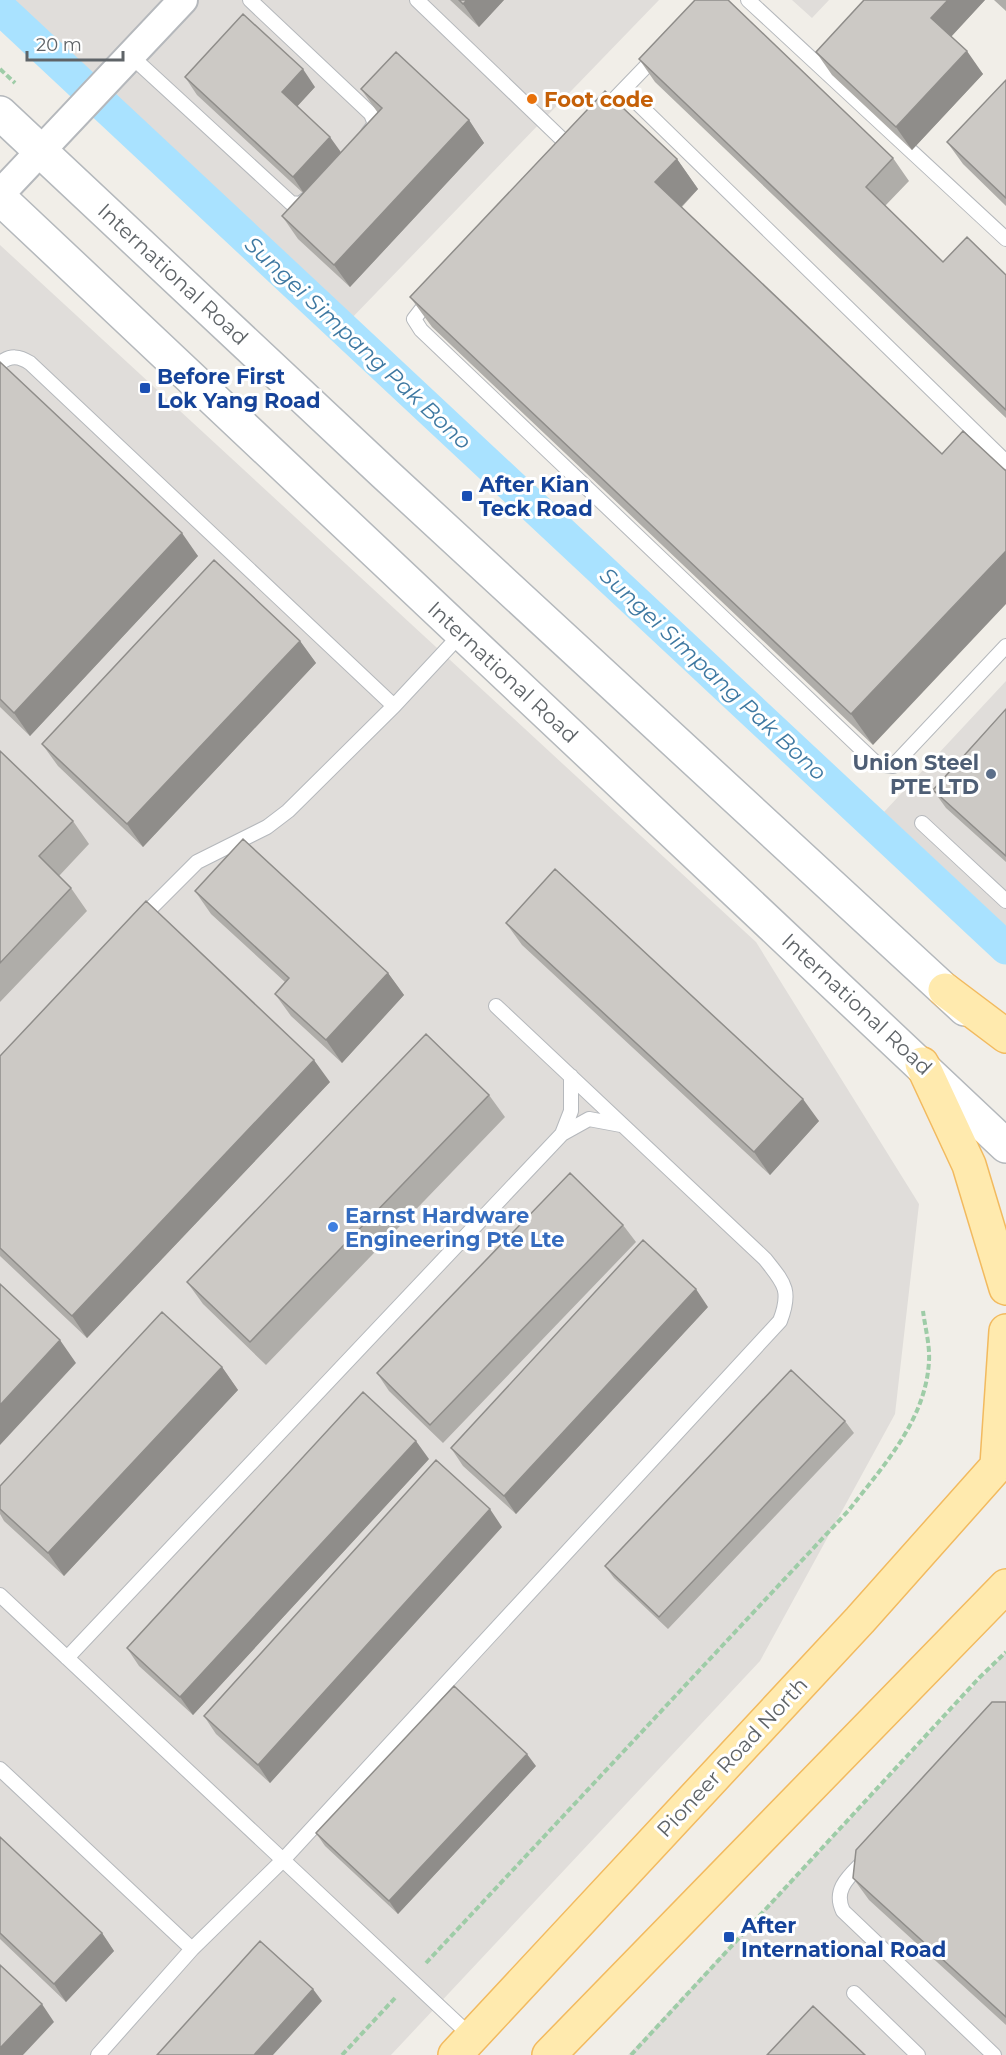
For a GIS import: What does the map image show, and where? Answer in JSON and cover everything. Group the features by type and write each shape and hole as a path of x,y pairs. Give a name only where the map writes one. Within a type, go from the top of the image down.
{"main road":[{"name":"International Road","path":"0,113 384,473 1006,1047"},
{"name":"International Road","path":"0,196 922,1064 1006,1146"},
{"path":"945,990 1006,1036"},
{"path":"922,1064 969,1165 1006,1288"},
{"path":"1002,1461 1006,1331"},
{"name":"Pioneer Road North","path":"464,2046 860,1620 1002,1461"},
{"path":"549,2055 1005,1588"}],"street":[{"path":"0,196 183,0"}],"lane":[{"path":"250,0 371,114 374,118 374,128 359,144"},
{"path":"417,0 569,146"},
{"path":"748,0 820,59 1006,239"},
{"path":"592,122 669,41"},
{"path":"129,56 291,203 300,204 305,201 320,185"},
{"path":"624,90 1006,462"},
{"path":"443,284 414,319 421,330 877,764 892,766 1006,646"},
{"path":"0,363 11,357 21,358 30,363 394,706"},
{"path":"130,929 197,862 267,827 288,811 394,706 462,633"},
{"path":"922,823 1006,901"},
{"path":"98,2055 192,1949 283,1860 780,1321 788,1302 782,1281 771,1266 496,1006"},
{"path":"562,1134 571,1111 571,1076"},
{"path":"67,1658 562,1134 589,1119 624,1125"},
{"path":"0,1595 412,1980 464,2046"},
{"path":"0,1769 192,1949"},
{"path":"879,1845 841,1886 839,1902 843,1911 994,2055"},
{"path":"854,1993 918,2055"}],"path":[{"path":"342,2055 856,1502 901,1443 919,1408 929,1361 923,1311"},
{"path":"631,2055 970,1687 1006,1652"}],"shaded area":[{"path":"0,0 659,0 348,322"},
{"path":"792,0 829,0 812,18"},
{"path":"0,245 756,942 919,1204 895,1414 760,1661 391,2055 0,2055"},
{"path":"1006,681 1006,926 884,812"},
{"path":"1006,1652 1006,2055 628,2055"}],"building":[{"path":"695,0 728,0 893,158 866,187 943,262 967,237 1006,275 1006,410 639,59"},
{"path":"864,0 948,0 931,18 967,51 896,127 816,52"},
{"path":"243,14 303,69 282,92 330,137 293,177 185,77"},
{"path":"396,52 469,120 334,265 282,216 382,108 361,89"},
{"path":"1006,80 1006,198 947,142"},
{"path":"605,91 677,159 655,182 942,454 963,431 1006,471 1006,551 851,714 410,297"},
{"path":"0,362 182,533 14,713 0,699"},
{"path":"214,560 300,641 127,824 42,744"},
{"name":"Union Steel PTE LTD","path":"1006,709 1006,856 933,790"},
{"path":"0,751 73,821 39,856 71,888 0,963"},
{"path":"243,839 388,973 326,1040 275,994 289,978 195,891"},
{"path":"555,869 803,1099 754,1152 506,923"},
{"path":"146,901 314,1060 72,1316 0,1248 0,1056"},
{"path":"426,1034 489,1095 250,1342 187,1282"},
{"path":"570,1173 623,1225 430,1425 377,1373"},
{"path":"643,1240 696,1289 504,1496 451,1448"},
{"path":"0,1284 60,1340 0,1405"},
{"path":"162,1312 222,1367 48,1553 0,1509 0,1486"},
{"path":"791,1370 845,1421 659,1617 605,1566"},
{"path":"363,1392 416,1441 180,1697 127,1648"},
{"path":"436,1460 490,1509 258,1765 204,1716"},
{"path":"454,1686 527,1754 389,1901 316,1833"},
{"path":"992,1702 1006,1702 1006,2017 853,1878 856,1850"},
{"path":"0,1837 102,1933 54,1984 0,1933"},
{"path":"260,1941 313,1989 254,2055 157,2055"},
{"path":"0,1965 42,2004 0,2048"},
{"path":"813,2006 865,2055 767,2055"}],"waterway":[{"name":"Sungei Simpang Pak Bono","path":"0,8 1006,948"}],"place":[{"name":"Foot code","path":"532,99"},
{"name":"Before First Lok Yang Road","path":"145,388"},
{"name":"After Kian Teck Road","path":"467,496"},
{"name":"Union Steel PTE LTD","path":"991,774"},
{"name":"Earnst Hardware Engineering Pte Lte","path":"333,1227"},
{"name":"After International Road","path":"729,1937"}]}
